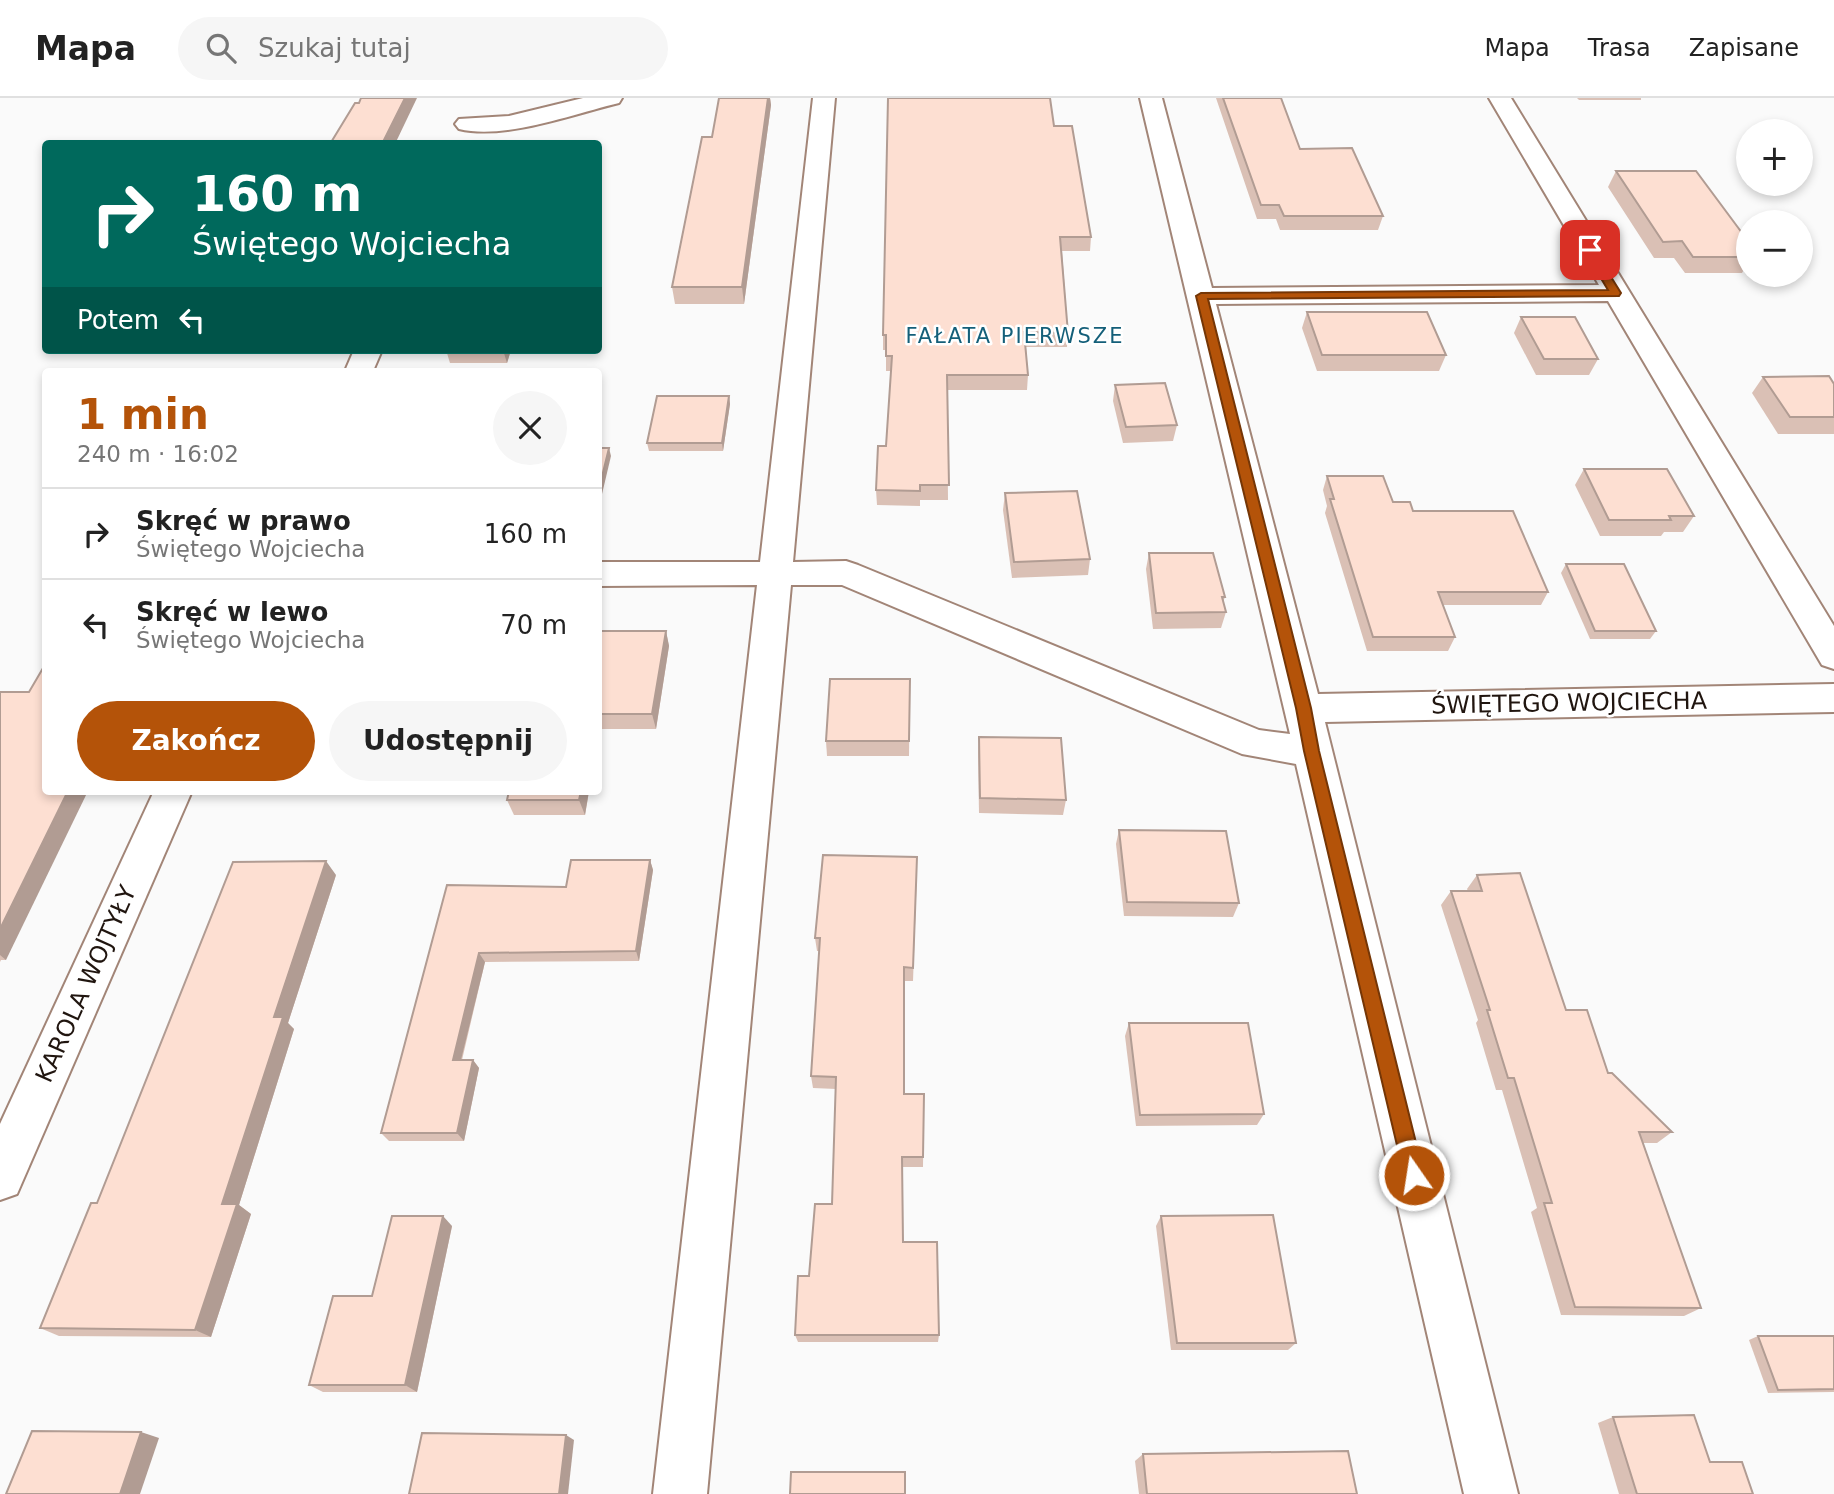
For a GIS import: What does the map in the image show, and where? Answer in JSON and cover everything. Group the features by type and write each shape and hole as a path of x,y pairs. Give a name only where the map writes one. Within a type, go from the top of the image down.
{"street":[{"path":"463,134 479,98"},
{"path":"463,134 611,98"},
{"path":"680,1494 773,571 824,98"},
{"path":"1151,98 1304,708 1311,751 1491,1494"},
{"path":"1500,98 1834,656"},
{"path":"1201,296 1615,293"},
{"path":"602,574 773,571 846,573 1255,744 1311,751"},
{"name":"ŚWIĘTEGO WOJCIECHA","path":"1304,708 1834,698"},
{"name":"KAROLA WOJTYŁY","path":"0,1177 171,795"}],"building":[{"path":"361,98 405,98 384,140 332,140 355,103 359,103"},
{"path":"719,98 768,98 742,287 672,287 702,137 712,137"},
{"path":"888,98 1050,98 1054,126 1072,126 1091,237 1060,237 1068,333 1024,332 1028,375 947,375 949,485 920,485 920,491 876,490 878,446 886,446 892,356 886,356 886,335 883,335"},
{"path":"1223,98 1281,98 1300,149 1352,148 1383,216 1284,216 1279,205 1261,205"},
{"path":"1616,171 1696,171 1736,225 1736,257 1693,257 1682,241 1663,242"},
{"path":"1307,312 1427,312 1446,355 1322,355"},
{"path":"1521,317 1575,317 1598,359 1544,359"},
{"path":"1829,376 1834,384 1834,417 1790,417 1763,377"},
{"path":"1165,383 1177,425 1126,427 1115,385"},
{"path":"657,396 729,396 722,443 647,443"},
{"path":"602,448 609,448 602,477"},
{"path":"1584,469 1667,469 1694,516 1669,516 1671,520 1609,520"},
{"path":"1327,476 1383,476 1393,502 1410,502 1413,511 1513,511 1548,592 1438,592 1455,637 1373,637 1330,499 1334,499"},
{"path":"1077,491 1090,559 1014,562 1005,493"},
{"path":"1149,553 1213,553 1225,597 1222,597 1226,612 1156,613"},
{"path":"1566,564 1624,564 1656,631 1595,631"},
{"path":"602,631 666,631 652,714 602,714"},
{"path":"42,670 42,795 66,795 0,929 0,692 29,692"},
{"path":"830,679 910,679 909,741 826,741"},
{"path":"979,737 1061,738 1066,800 980,798"},
{"path":"508,795 580,795 579,800 507,800"},
{"path":"1119,830 1226,831 1239,903 1127,902"},
{"path":"823,855 917,857 913,968 904,967 904,1094 924,1094 923,1157 902,1157 903,1242 937,1242 939,1335 795,1335 798,1276 809,1276 815,1204 832,1204 836,1077 811,1076 820,938 815,938"},
{"path":"571,860 650,860 636,951 479,953 453,1060 473,1060 457,1133 381,1133 447,885 566,887"},
{"path":"326,861 274,1017 283,1017 222,1204 237,1204 195,1330 40,1328 91,1203 97,1203 233,862"},
{"path":"1520,873 1566,1010 1587,1010 1608,1073 1612,1073 1672,1132 1639,1132 1701,1308 1575,1307 1544,1203 1552,1203 1514,1078 1508,1078 1487,1010 1490,1010 1451,891 1482,891 1477,875"},
{"path":"1129,1023 1248,1023 1264,1114 1140,1115"},
{"path":"1273,1215 1296,1343 1177,1343 1161,1216"},
{"path":"392,1216 443,1216 405,1385 309,1385 333,1296 372,1296"},
{"path":"1758,1336 1834,1336 1834,1389 1778,1390"},
{"path":"1694,1415 1710,1462 1742,1462 1753,1494 1637,1494 1613,1417"},
{"path":"32,1431 141,1432 120,1494 6,1494"},
{"path":"422,1433 566,1435 559,1494 409,1494"},
{"path":"1348,1451 1357,1494 1147,1494 1143,1454"},
{"path":"791,1472 905,1472 905,1494 790,1494"}],"district":[{"name":"FAŁATA PIERWSZE","path":"1015,336"}],"route":[{"path":"1414,1175 1311,751 1304,708 1201,296 1615,293 1590,250"}]}
